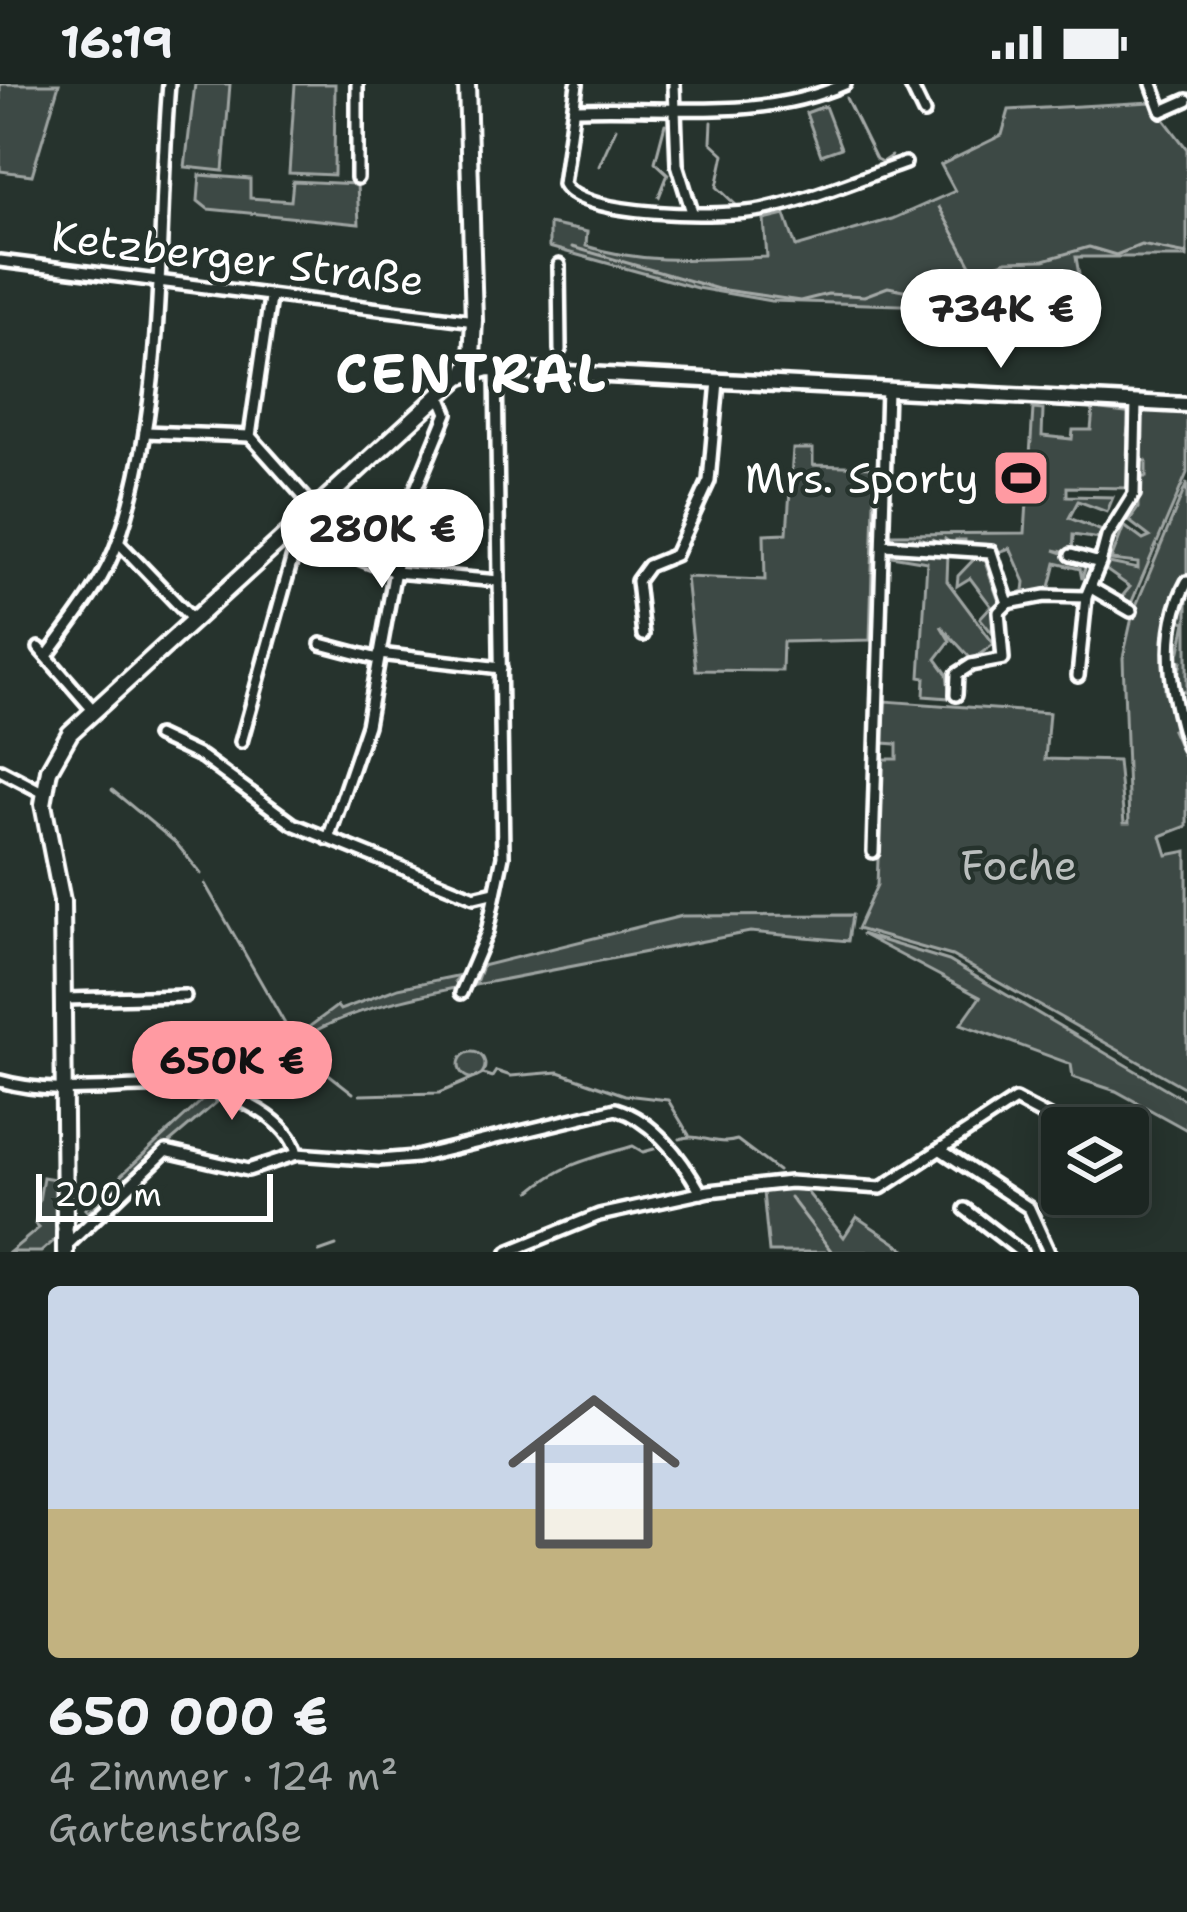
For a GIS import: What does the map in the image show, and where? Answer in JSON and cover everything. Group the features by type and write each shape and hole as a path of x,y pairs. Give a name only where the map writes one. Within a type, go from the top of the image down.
{"main road":[{"path":"467,84 469,214 461,319 470,350 492,369"},
{"path":"461,377 470,350 474,247 469,214"},
{"path":"65,1239 62,902 44,793 60,745 193,620 295,536 315,509 461,377 492,369 558,368 1187,405"}],"street":[{"path":"94,711 43,652 90,598 118,542 145,432 169,84"},
{"path":"357,178 358,84"},
{"path":"577,84 562,179 566,191 613,210 692,209 718,214 758,210 905,163"},
{"path":"674,84 677,164 692,209"},
{"path":"575,109 753,110 845,84"},
{"path":"910,84 924,113"},
{"path":"1151,84 1162,111 1187,100"},
{"name":"Ketzberger Straße","path":"0,261 461,319"},
{"path":"559,265 560,350"},
{"path":"250,436 270,298"},
{"path":"461,993 487,932 503,856 492,369"},
{"path":"643,635 637,581 648,566 675,555 706,490 718,381"},
{"path":"873,852 887,388"},
{"path":"328,839 356,768 405,515 447,413 440,396"},
{"path":"1078,676 1089,593 1107,537 1133,494 1136,402"},
{"path":"145,432 250,436 315,509"},
{"path":"241,742 295,536 395,572 499,581"},
{"path":"118,542 193,620"},
{"path":"885,545 992,552 1008,603"},
{"path":"1071,555 1100,562"},
{"path":"1187,582 1173,629 1172,696 1187,746"},
{"path":"1008,671 999,612 1008,603 1089,593 1131,611"},
{"path":"321,644 378,657 502,668"},
{"path":"956,695 959,673 1003,659"},
{"path":"1172,696 1187,700"},
{"path":"157,736 202,757 278,816 474,897 496,892"},
{"path":"0,770 44,793"},
{"path":"64,999 185,995"},
{"path":"0,1081 64,1090 208,1090 284,1128 297,1154"},
{"path":"508,1252 599,1215 701,1193 790,1182 880,1188 1011,1101 1025,1101 1041,1111"},
{"path":"65,1239 166,1151 248,1170 297,1154 380,1160 416,1157 616,1109 639,1119 664,1141 701,1193"},
{"path":"941,1150 1028,1208 1048,1252"},
{"path":"965,1209 1022,1252"}],"green space":[{"path":"0,84 59,84 32,175 0,171"},
{"path":"195,84 230,84 223,171 185,167"},
{"path":"295,84 335,84 334,175 289,173"},
{"path":"1151,102 1187,149 1187,257 1076,257 1082,293 1029,290 1027,309 771,301 697,288 549,247 549,224 587,232 586,246 631,256 767,257 764,220 785,215 796,247 892,219 955,191 941,165 1002,135 1009,110"},
{"path":"825,106 841,148 821,155 806,113"},
{"path":"200,175 250,179 250,198 291,201 293,181 357,184 359,224 208,209 198,201"},
{"path":"1033,409 1043,410 1042,436 1072,439 1073,430 1091,430 1093,409 1134,414 1134,428 1128,428 1127,435 1133,437 1130,488 1067,487 1067,496 1113,497 1107,512 1078,501 1069,518 1102,531 1100,539 1073,535 1072,554 1054,550 1087,561 1082,579 1080,569 1056,563 1050,587 1016,598 1011,596 1024,591 1025,582 1010,548 999,552 965,546 965,540 956,540 955,546 945,539 944,545 932,539 931,544 920,538 918,544 913,538 906,543 892,540 892,534 1025,533"},
{"path":"1142,411 1187,413 1187,473 1130,606 1119,600 1130,587 1106,570 1109,563 1138,569 1138,563 1111,560 1124,526 1143,540 1150,537 1129,521 1138,508 1138,477 1146,477 1146,461 1139,460"},
{"path":"793,449 813,449 813,465 875,467 870,640 783,642 782,671 696,670 686,577 765,580 764,534 787,533"},
{"name":"Foche","path":"1187,483 1187,575 1173,601 1165,640 1165,691 1177,728 1172,730 1187,764 1187,826 1161,836 1167,855 1187,851 1187,1089 952,956 857,929 877,885 882,759 897,759 897,744 883,743 885,701 1049,713 1045,759 1118,761 1124,823 1129,823 1123,658 1133,613"},
{"path":"895,550 948,553 947,581 994,644 972,660 941,626 950,641 936,659 947,674 950,698 924,696 925,678 920,677 927,562 892,556"},
{"path":"979,554 991,562 986,565 1000,604 993,610 992,633 980,618 991,606 970,578 957,586 958,576"},
{"path":"1187,592 1187,694 1176,685 1181,662 1175,661 1174,651 1180,651 1186,622 1179,620"},
{"path":"852,915 848,941 750,932 475,985 482,966 682,916"},
{"path":"861,934 949,961 1187,1101 1187,1130 1116,1091 1073,1077 1071,1064 961,1024 980,997"},
{"path":"461,975 455,981 459,987 361,1012 309,1034 227,1093 223,1091 337,1006 340,1010 398,988"},
{"path":"472,1052 485,1065 472,1078 459,1065"},
{"path":"208,1095 217,1102 88,1212 85,1209"},
{"path":"43,1177 55,1179 56,1239 41,1252 10,1252 39,1228 35,1224"},
{"path":"802,1186 844,1237 857,1217 909,1252 769,1252 763,1192"}],"waterway":[{"path":"846,98 876,159 882,162 891,156"},
{"path":"712,122 711,142 724,154 717,187 736,205"},
{"path":"659,197 668,174 655,162 665,124"},
{"path":"599,166 616,128"},
{"path":"939,207 973,269"},
{"path":"572,247 718,289 800,301 828,294 864,296 888,287 913,292 1007,261 1044,260 1089,247 1116,255 1141,245 1187,254"},
{"path":"112,790 176,843 201,874"},
{"path":"205,884 285,1024"},
{"path":"308,1058 353,1093"},
{"path":"360,1095 439,1093 483,1074 492,1077 496,1071 511,1076 559,1072 625,1095 668,1100 689,1135"},
{"path":"680,1139 737,1140 778,1171"},
{"path":"531,1191 592,1158 633,1146 643,1152 654,1149"},
{"path":"790,1197 832,1252"},
{"path":"319,1252 336,1246"}],"place":[{"name":"Mrs. Sporty","path":"1021,478"}],"district":[{"name":"CENTRAL","path":"472,373"}]}
